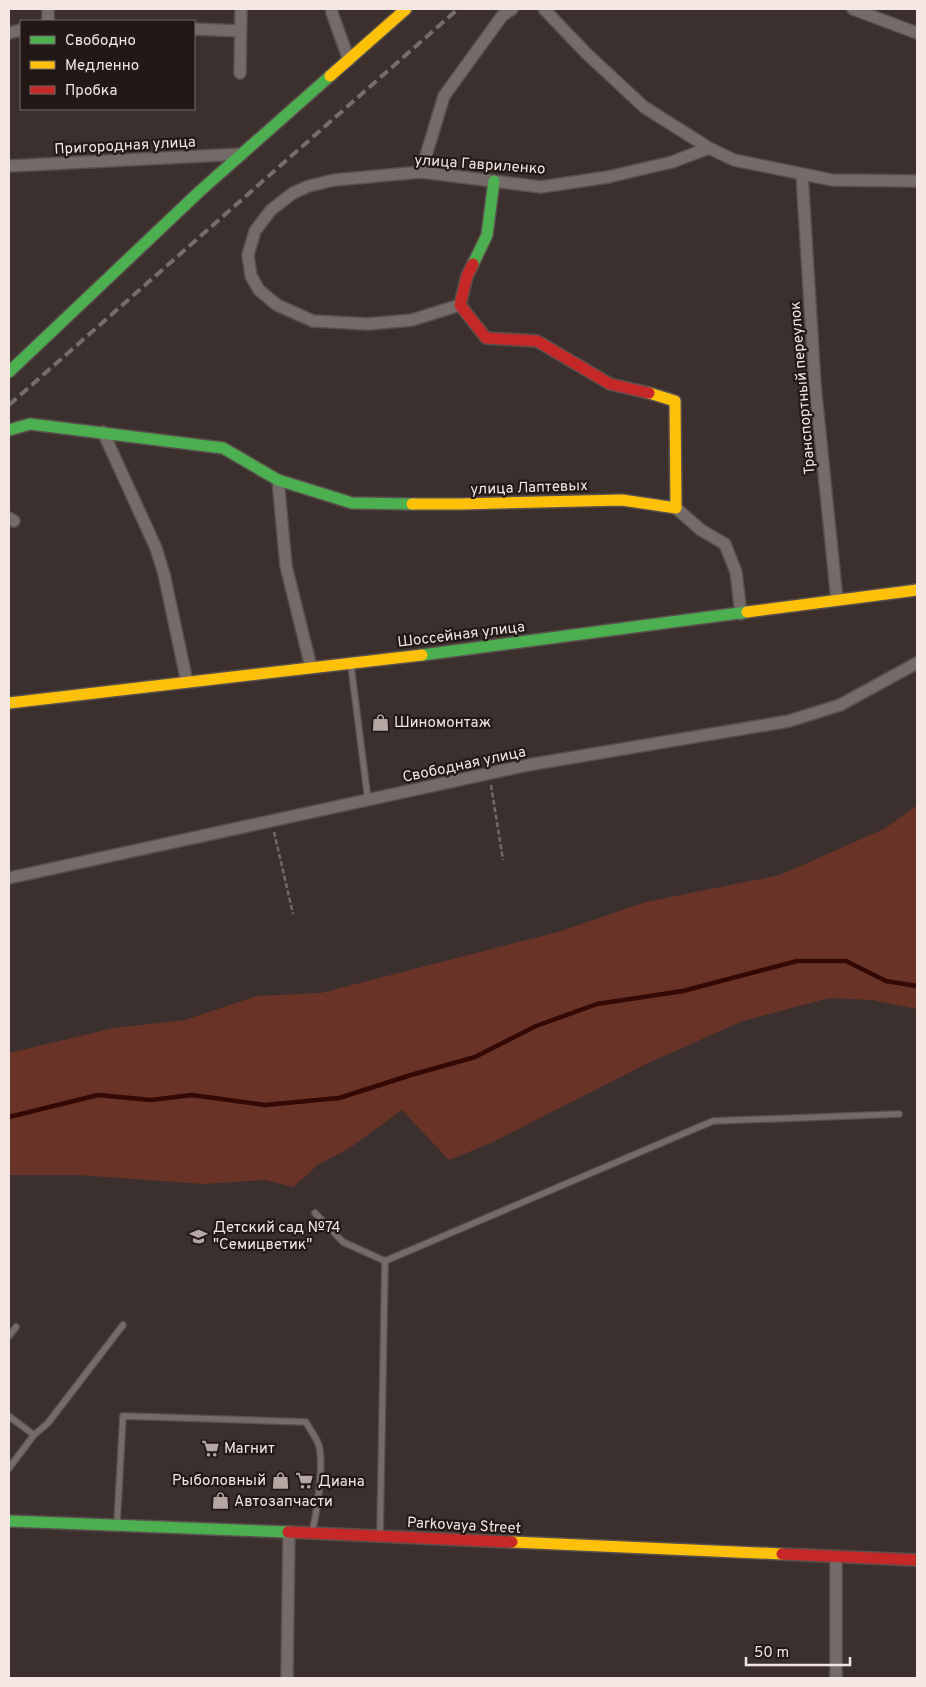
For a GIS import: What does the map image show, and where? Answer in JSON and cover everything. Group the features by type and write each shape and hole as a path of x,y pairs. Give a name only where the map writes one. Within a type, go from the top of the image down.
{"main road":[{"path":"9,372 200,191 406,9"},
{"path":"494,181 487,235 467,276 460,305 486,338 537,342 610,384 636,389 674,401 676,508"},
{"name":"улица Лаптевых","path":"9,430 30,424 223,448 278,480 352,503 460,504 622,500 676,508"},
{"name":"Шоссейная улица","path":"9,704 311,667 351,664 917,590"},
{"name":"Parkovaya Street","path":"9,1521 917,1560"}],"street":[{"path":"240,73 241,9"},
{"path":"332,9 348,60"},
{"path":"421,172 444,96 502,16 512,9"},
{"path":"544,9 586,53 644,107 709,148 734,160 832,180 917,181"},
{"path":"853,9 917,33"},
{"path":"195,29 240,31"},
{"name":"улица Гавриленко","path":"460,305 412,320 368,324 313,321 277,305 259,290 251,276 248,255 255,231 271,210 293,193 310,186 334,180 421,172 540,187 608,177 672,162 709,148"},
{"name":"Пригородная улица","path":"9,166 242,154"},
{"name":"Транспортный переулок","path":"802,174 815,385 837,600"},
{"path":"103,432 156,548 164,574 187,682"},
{"path":"278,480 286,566 311,667"},
{"path":"676,508 701,530 725,544 736,572 741,614"},
{"name":"Свободная улица","path":"9,878 528,765 789,722 840,705 917,663"},
{"path":"287,1678 289,1532"},
{"path":"836,1557 836,1678"}],"lane":[{"path":"351,664 368,800"},
{"path":"315,1213 343,1242 385,1261 713,1121 900,1114"},
{"path":"380,1537 385,1261"},
{"path":"9,1468 34,1435 48,1423 123,1325"},
{"path":"9,1336 16,1327"},
{"path":"117,1525 123,1416 306,1422 319,1446 320,1472 311,1534"},
{"path":"10,1417 34,1435"}],"path":[{"path":"489,774 503,860"},
{"path":"271,821 293,914"}],"shaded area":[{"path":"917,805 917,1009 872,1000 829,998 743,1021 646,1064 491,1143 449,1160 402,1110 348,1149 319,1164 293,1187 265,1180 204,1184 78,1175 9,1175 9,1053 114,1028 185,1020 257,996 321,993 558,932 646,902 780,875 884,829"}],"waterway":[{"path":"9,1117 98,1095 151,1100 192,1095 265,1105 339,1098 475,1057 536,1026 597,1004 683,991 797,961 846,961 886,981 917,986"}],"railway":[{"path":"9,405 458,9"}],"traffic: fast":[{"path":"9,372 200,191 330,76"},
{"path":"473,264 487,235 494,181"},
{"path":"9,430 30,424 223,448 278,480 352,503 412,504"},
{"path":"422,655 747,612"},
{"path":"9,1521 288,1532"}],"traffic: slow":[{"path":"330,76 406,9"},
{"path":"412,504 622,500 676,508 675,401 649,393"},
{"path":"747,612 917,590"},
{"path":"9,703 422,655"},
{"path":"512,1542 782,1554"}],"traffic: jam":[{"path":"473,264 467,276 460,305 486,338 537,341 610,384 649,393"},
{"path":"288,1532 512,1542"},
{"path":"782,1554 917,1560"}],"place":[{"name":"Шиномонтаж","path":"380,722"},
{"name":"Детский сад №74 \"Семицветик\"","path":"199,1236"},
{"name":"Магнит","path":"210,1448"},
{"name":"Рыболовный","path":"280,1480"},
{"name":"Диана","path":"304,1481"},
{"name":"Автозапчасти","path":"220,1501"}]}
